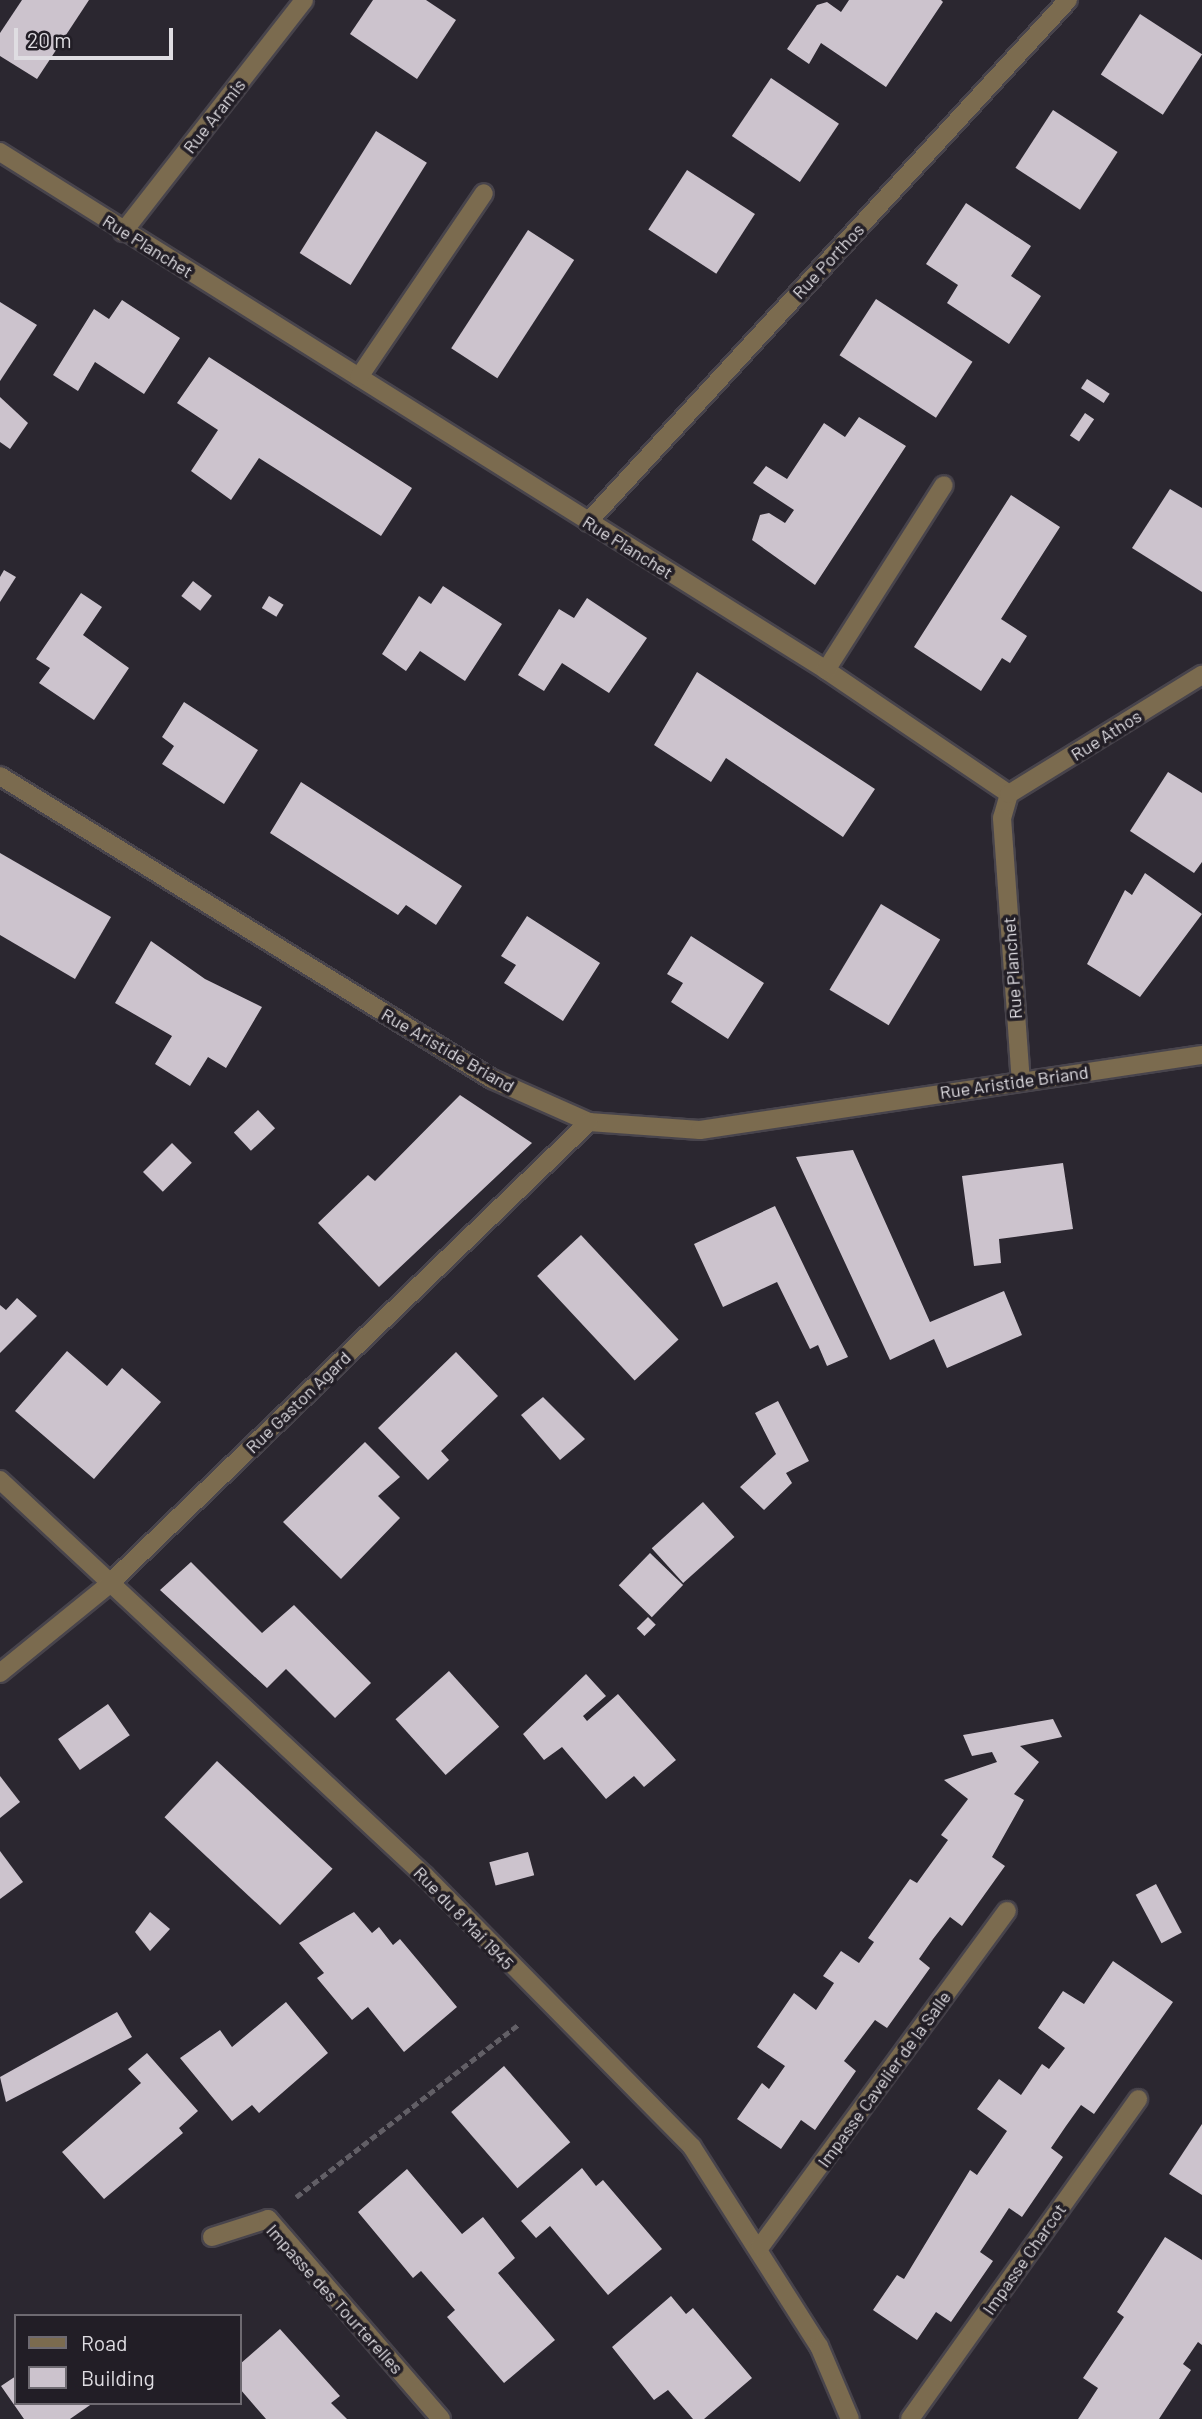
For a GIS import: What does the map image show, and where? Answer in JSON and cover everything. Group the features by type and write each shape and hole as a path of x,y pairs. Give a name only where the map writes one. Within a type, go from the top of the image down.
{"street":[{"name":"Rue Aramis","path":"124,232 304,0"},
{"name":"Rue Porthos","path":"588,523 1068,0"},
{"name":"Rue Planchet","path":"0,152 826,670 1009,794 1002,818 1021,1080"},
{"path":"359,377 484,193"},
{"path":"826,670 944,485"},
{"name":"Rue Athos","path":"1009,794 1202,676"},
{"name":"Rue Aristide Briand","path":"0,776 492,1079 589,1122 700,1130 1202,1055"},
{"name":"Rue Gaston Agard","path":"0,1673 107,1586 589,1122"},
{"name":"Rue du 8 Mai 1945","path":"0,1480 107,1586 425,1876 546,2003 692,2147 760,2247 819,2346 850,2419"},
{"name":"Impasse Cavelier de la Salle","path":"760,2247 1007,1911"},
{"name":"Impasse Charcot","path":"910,2419 1138,2099"},
{"name":"Impasse des Tourterelles","path":"212,2237 268,2219 440,2419"}],"path":[{"path":"268,2219 546,2003"}],"building":[{"path":"22,0 89,0 37,79 0,56 0,33"},
{"path":"373,0 426,0 456,20 417,79 350,34"},
{"path":"849,0 943,2 886,87 821,43 809,64 787,49 817,5 827,2 841,12"},
{"path":"1140,14 1202,54 1163,115 1101,74"},
{"path":"771,78 839,124 800,182 732,136"},
{"path":"1053,110 1118,152 1080,210 1015,168"},
{"path":"376,131 427,163 351,285 300,253"},
{"path":"687,170 755,214 716,274 648,230"},
{"path":"966,203 1031,246 1011,276 1041,296 1009,344 947,303 958,285 926,264"},
{"path":"528,230 574,260 497,378 451,348"},
{"path":"876,299 972,362 936,418 840,355"},
{"path":"122,300 180,338 144,394 95,362 78,391 53,375 94,309 109,319"},
{"path":"0,302 37,325 0,381"},
{"path":"209,357 412,488 381,536 259,458 231,500 191,471 218,430 177,403"},
{"path":"1087,379 1110,394 1104,403 1081,388"},
{"path":"0,397 28,423 10,449 0,442"},
{"path":"1085,413 1094,419 1079,442 1070,435"},
{"path":"859,417 906,446 815,585 752,540 760,515 769,513 785,523 794,510 753,483 766,466 787,479 824,423 845,437"},
{"path":"1170,489 1202,508 1202,592 1132,548"},
{"path":"1011,495 1060,527 1001,619 1027,636 1010,663 1002,658 981,691 914,647"},
{"path":"4,570 16,577 0,602 0,577"},
{"path":"193,581 212,596 200,611 181,596"},
{"path":"443,586 502,624 465,681 420,651 406,671 382,654 419,596 431,604"},
{"path":"81,593 102,607 83,635 129,668 94,720 39,683 50,668 36,659"},
{"path":"269,596 284,605 276,617 262,608"},
{"path":"587,598 647,638 609,693 562,663 544,691 518,675 559,609 574,618"},
{"path":"697,672 875,789 843,837 726,758 711,782 654,745"},
{"path":"184,702 258,750 224,804 162,764 174,746 162,737"},
{"path":"1168,772 1202,793 1202,862 1194,873 1130,831"},
{"path":"301,782 462,886 436,925 406,905 398,915 270,833"},
{"path":"0,853 111,917 75,979 0,935"},
{"path":"1145,873 1202,914 1140,997 1087,964 1125,890 1132,895"},
{"path":"881,904 940,940 889,1025 829,990"},
{"path":"527,916 600,963 563,1021 504,983 516,965 501,956"},
{"path":"691,936 764,983 728,1039 671,1002 683,983 667,974"},
{"path":"151,941 205,979 262,1007 226,1068 208,1057 190,1086 155,1064 172,1036 115,1003"},
{"path":"460,1095 532,1143 379,1287 318,1223 368,1175 375,1181"},
{"path":"258,1110 275,1128 251,1151 234,1133"},
{"path":"172,1143 192,1163 163,1192 143,1172"},
{"path":"853,1150 930,1322 1004,1291 1022,1335 947,1368 934,1339 890,1360 796,1157"},
{"path":"1063,1163 1073,1229 999,1239 1001,1263 974,1266 962,1176"},
{"path":"775,1206 848,1357 827,1366 818,1345 810,1349 777,1282 723,1307 694,1244"},
{"path":"581,1235 679,1340 635,1381 537,1276"},
{"path":"17,1298 37,1316 0,1353 0,1305 6,1310"},
{"path":"67,1351 107,1386 122,1368 161,1402 94,1479 15,1411"},
{"path":"456,1352 498,1396 441,1451 449,1460 428,1480 378,1428"},
{"path":"543,1397 585,1439 560,1460 521,1415"},
{"path":"778,1401 809,1461 786,1473 792,1483 764,1510 740,1487 776,1454 755,1413"},
{"path":"365,1442 400,1477 378,1496 400,1518 341,1579 283,1522"},
{"path":"703,1502 734,1537 683,1583 652,1548"},
{"path":"650,1553 683,1585 652,1617 619,1585"},
{"path":"191,1562 262,1633 294,1605 371,1683 335,1718 286,1669 267,1688 160,1590"},
{"path":"648,1617 656,1625 644,1636 637,1628"},
{"path":"449,1671 499,1727 446,1775 395,1719"},
{"path":"586,1674 606,1696 583,1716 587,1721 618,1694 676,1760 644,1787 634,1776 606,1799 562,1747 544,1760 523,1734"},
{"path":"108,1704 130,1735 80,1770 58,1739"},
{"path":"1053,1719 1062,1737 1020,1746 1039,1762 1014,1794 1024,1800 992,1857 1005,1866 962,1926 950,1917 933,1939 919,1959 930,1968 887,2028 875,2020 844,2061 856,2071 815,2130 801,2120 781,2149 737,2119 762,2083 769,2089 785,2066 757,2047 794,1993 816,2010 834,1983 823,1976 841,1951 859,1963 874,1942 868,1938 910,1879 917,1883 948,1840 941,1835 968,1799 944,1780 997,1762 992,1752 972,1756 963,1735"},
{"path":"217,1761 333,1869 280,1925 164,1817"},
{"path":"0,1776 20,1802 0,1818"},
{"path":"0,1851 23,1882 0,1899"},
{"path":"528,1852 534,1875 496,1886 489,1862"},
{"path":"1156,1884 1182,1933 1162,1943 1136,1895"},
{"path":"150,1912 170,1929 150,1951 135,1932"},
{"path":"354,1912 372,1933 379,1927 393,1945 400,1939 457,2007 404,2052 368,2007 352,2020 317,1978 324,1973 299,1943"},
{"path":"1113,1961 1173,2002 1094,2114 1081,2105 1066,2126 1051,2148 1063,2157 1022,2217 1009,2208 980,2252 993,2261 951,2322 936,2312 917,2340 873,2310 897,2275 904,2279 970,2170 977,2175 1007,2131 977,2109 999,2079 1021,2095 1042,2064 1049,2069 1065,2048 1038,2028 1063,1991 1084,2004"},
{"path":"286,2002 328,2053 259,2113 252,2105 232,2121 180,2058 220,2030 232,2047"},
{"path":"117,2012 132,2037 6,2102 0,2077"},
{"path":"147,2053 198,2111 179,2128 183,2133 104,2199 62,2152 141,2083 128,2069"},
{"path":"504,2066 570,2142 517,2188 451,2112"},
{"path":"1202,2124 1202,2195 1169,2174"},
{"path":"582,2168 596,2186 603,2180 662,2249 608,2295 550,2226 536,2238 521,2221"},
{"path":"407,2169 462,2234 483,2217 515,2258 498,2273 555,2340 504,2383 447,2317 455,2310 421,2271 413,2278 358,2212"},
{"path":"1165,2237 1202,2260 1202,2345 1198,2342 1183,2364 1191,2370 1159,2419 1078,2419 1098,2388 1083,2378 1124,2317 1117,2312"},
{"path":"671,2296 686,2314 693,2308 752,2378 704,2419 693,2419 668,2390 654,2400 612,2347"},
{"path":"280,2329 340,2396 331,2403 347,2419 266,2419 242,2391 242,2362"},
{"path":"14,2377 14,2405 1,2386"},
{"path":"14,2405 90,2405 70,2419 24,2419"}]}
